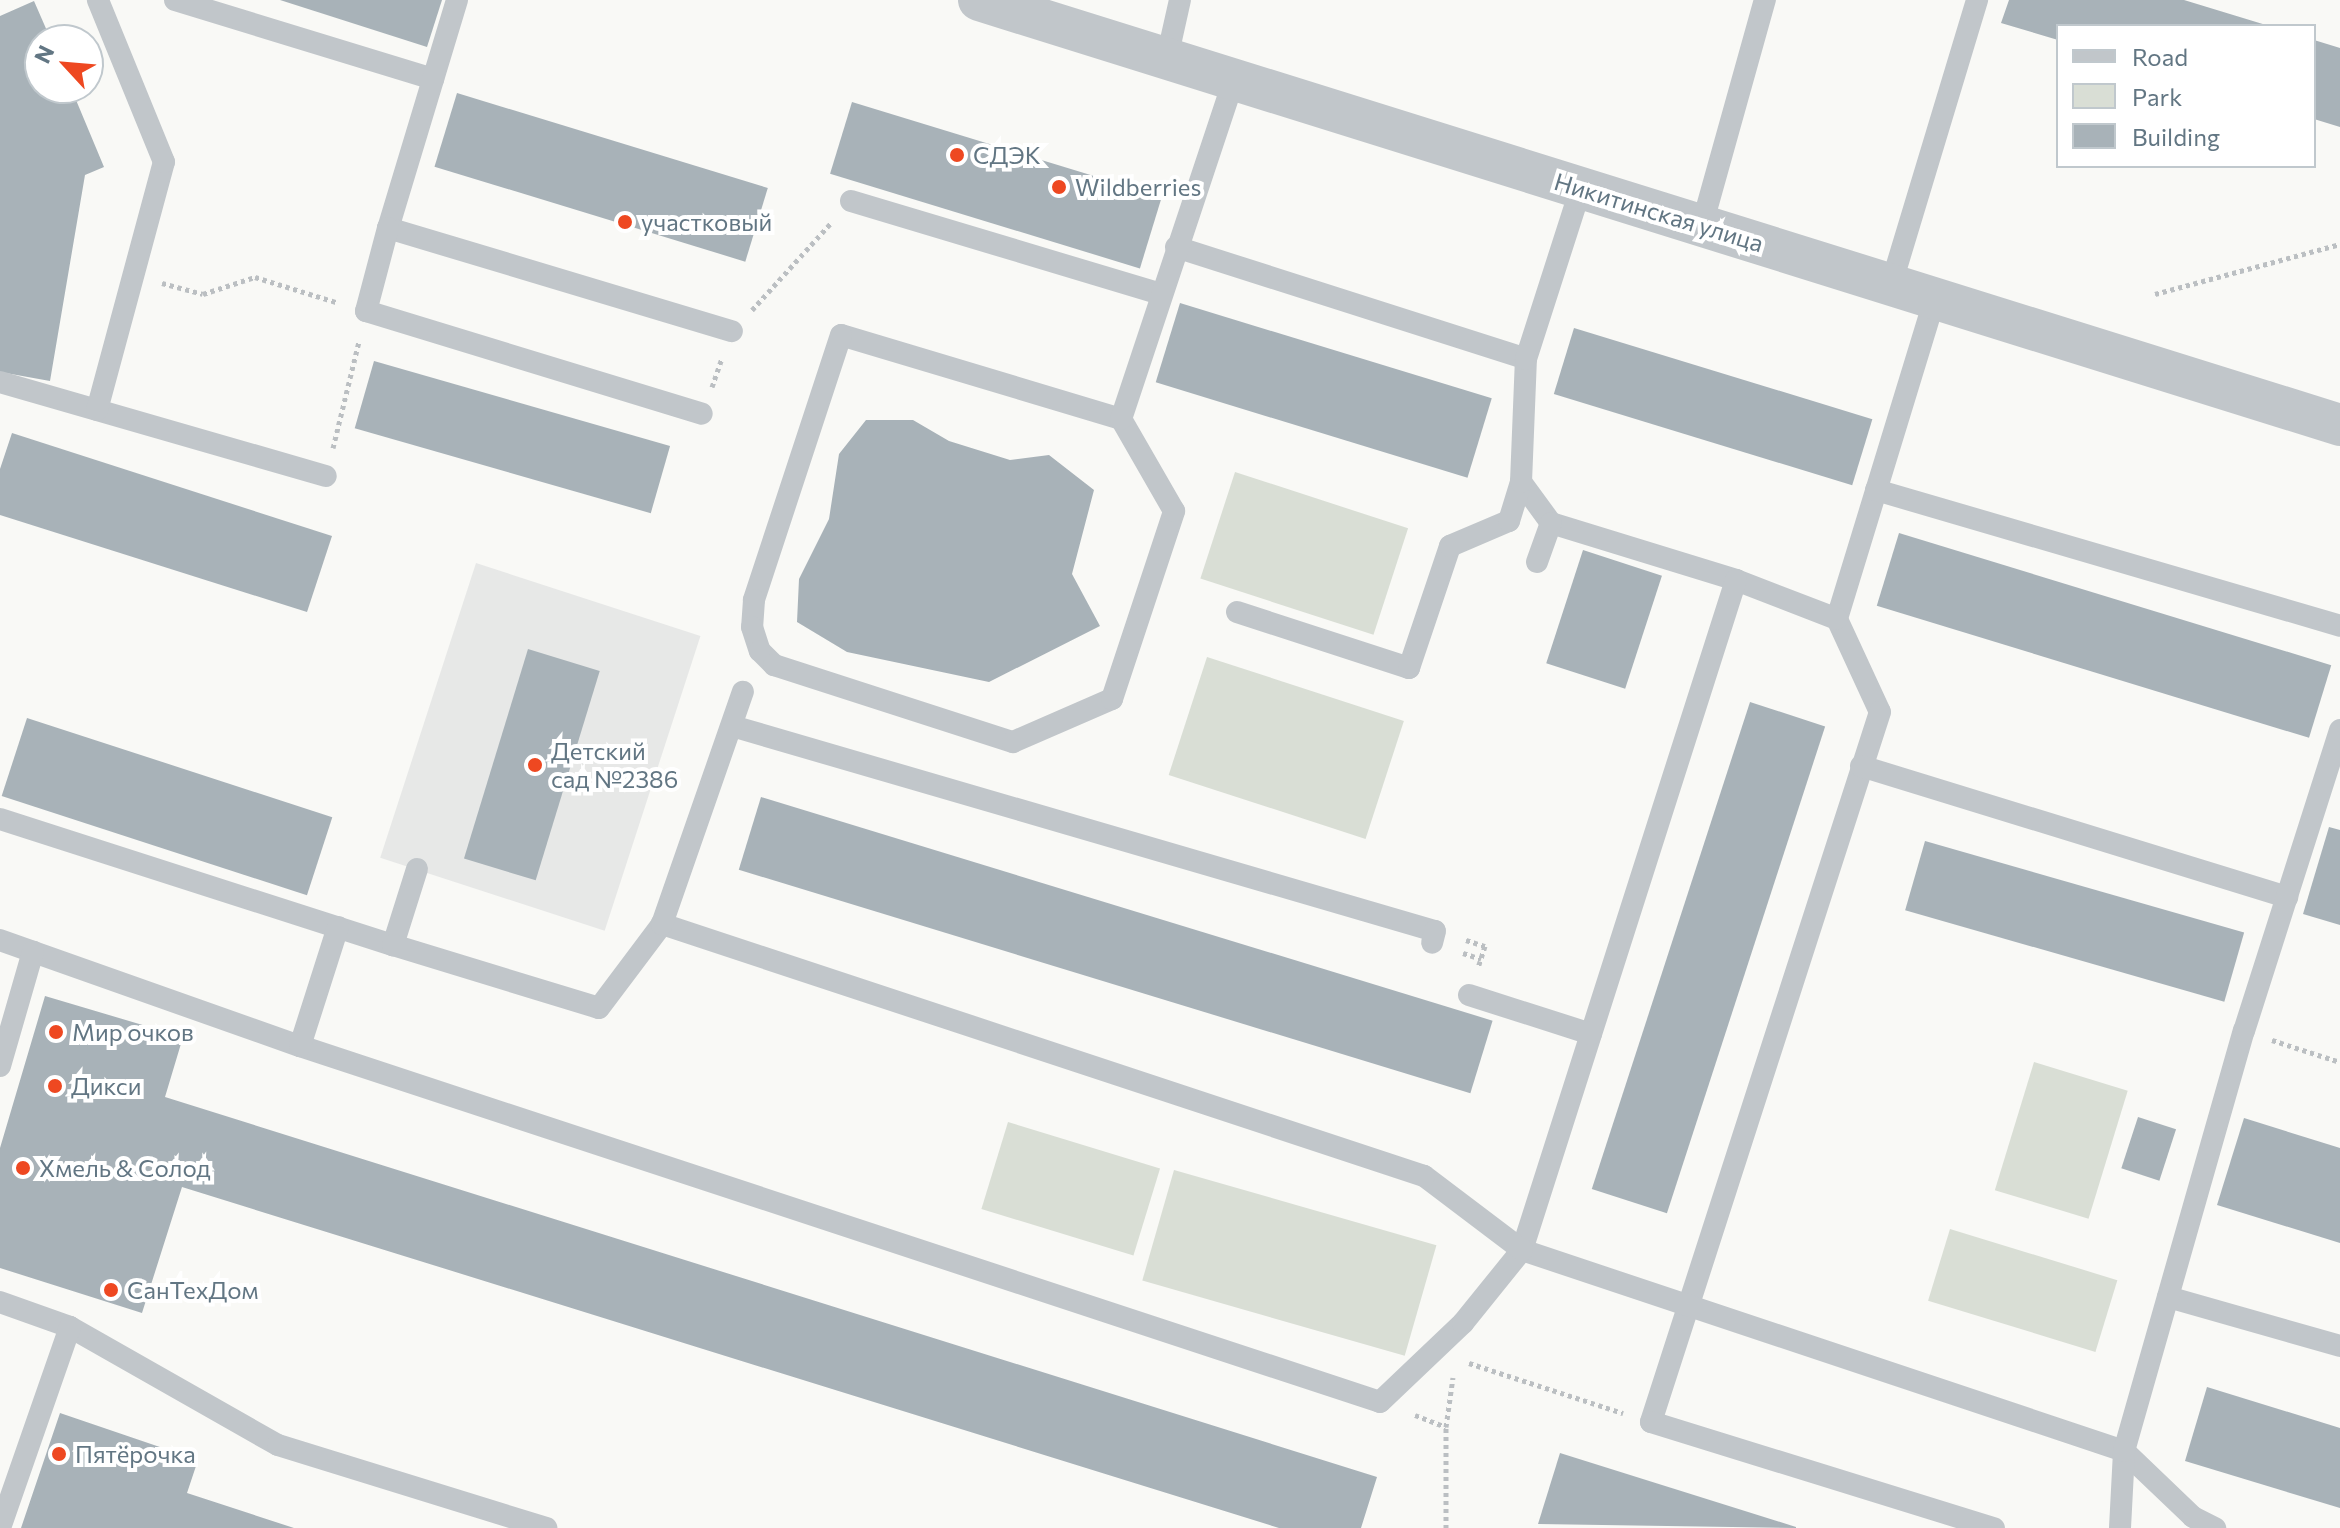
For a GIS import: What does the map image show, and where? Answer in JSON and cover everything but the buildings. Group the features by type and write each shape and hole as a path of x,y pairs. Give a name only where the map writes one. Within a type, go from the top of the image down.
{"street":[{"name":"Никитинская улица","path":"980,0 2340,425"}],"lane":[{"path":"97,410 136,277 164,162 98,0"},
{"path":"175,0 433,79"},
{"path":"457,0 366,311 702,414"},
{"path":"1167,58 1180,0"},
{"path":"1702,225 1765,0"},
{"path":"1891,285 1977,0"},
{"path":"1121,419 841,335 754,600 752,627 760,651 774,665 1013,742 1112,699 1174,511 1121,419 1234,79"},
{"path":"1237,612 1409,668 1450,546 1509,521 1521,482 1526,359 1581,188"},
{"path":"851,201 1161,294"},
{"path":"388,228 732,331"},
{"path":"1176,247 1526,359"},
{"path":"1935,298 1837,619 1880,712 1651,1422 1994,1528"},
{"path":"0,382 326,476"},
{"path":"1521,482 1551,523 1736,580 1837,619"},
{"path":"1876,490 2340,626"},
{"path":"1537,562 1551,523"},
{"path":"0,940 300,1046 1380,1402 1463,1323 1522,1250 1736,580"},
{"path":"0,819 599,1008 662,924 743,692"},
{"path":"732,726 1433,937"},
{"path":"2120,1528 2124,1451 2244,1031 2340,730"},
{"path":"1861,766 2287,897"},
{"path":"393,945 417,869"},
{"path":"662,924 1424,1176 1522,1250 2124,1451 2193,1517 2215,1528"},
{"path":"300,1046 338,927"},
{"path":"0,1066 33,952"},
{"path":"1469,995 1591,1034"},
{"path":"2168,1297 2340,1346"},
{"path":"0,1302 70,1327 278,1445 546,1528"},
{"path":"0,1528 70,1327"}],"path":[{"path":"702,414 732,331 851,201"},
{"path":"2155,294 2340,244"},
{"path":"136,277 203,294 255,277 366,311 326,476"},
{"path":"1433,937 1485,946 1469,995"},
{"path":"2244,1031 2340,1062"},
{"path":"1446,1528 1446,1427 1463,1323"},
{"path":"1455,1358 1651,1422"}],"shaded area":[{"name":"Детский сад №2386","path":"476,563 700,636 605,931 380,858"}],"green space":[{"path":"1235,472 1408,528 1373,635 1200,579"},
{"path":"1207,657 1404,721 1366,839 1169,775"},
{"path":"2034,1062 2128,1091 2089,1219 1995,1190"},
{"path":"1008,1122 1160,1168 1133,1256 981,1209"},
{"path":"1174,1170 1436,1245 1405,1356 1142,1281"},
{"path":"1950,1229 2117,1280 2095,1352 1928,1301"}],"place":[{"name":"СДЭК","path":"957,155"},
{"name":"Wildberries","path":"1059,187"},
{"name":"участковый","path":"625,222"},
{"name":"Детский сад №2386","path":"535,765"},
{"name":"Мир очков","path":"56,1032"},
{"name":"Дикси","path":"55,1086"},
{"name":"Хмель & Солод","path":"23,1168"},
{"name":"СанТехДом","path":"111,1290"},
{"name":"Пятёрочка","path":"59,1454"}]}
